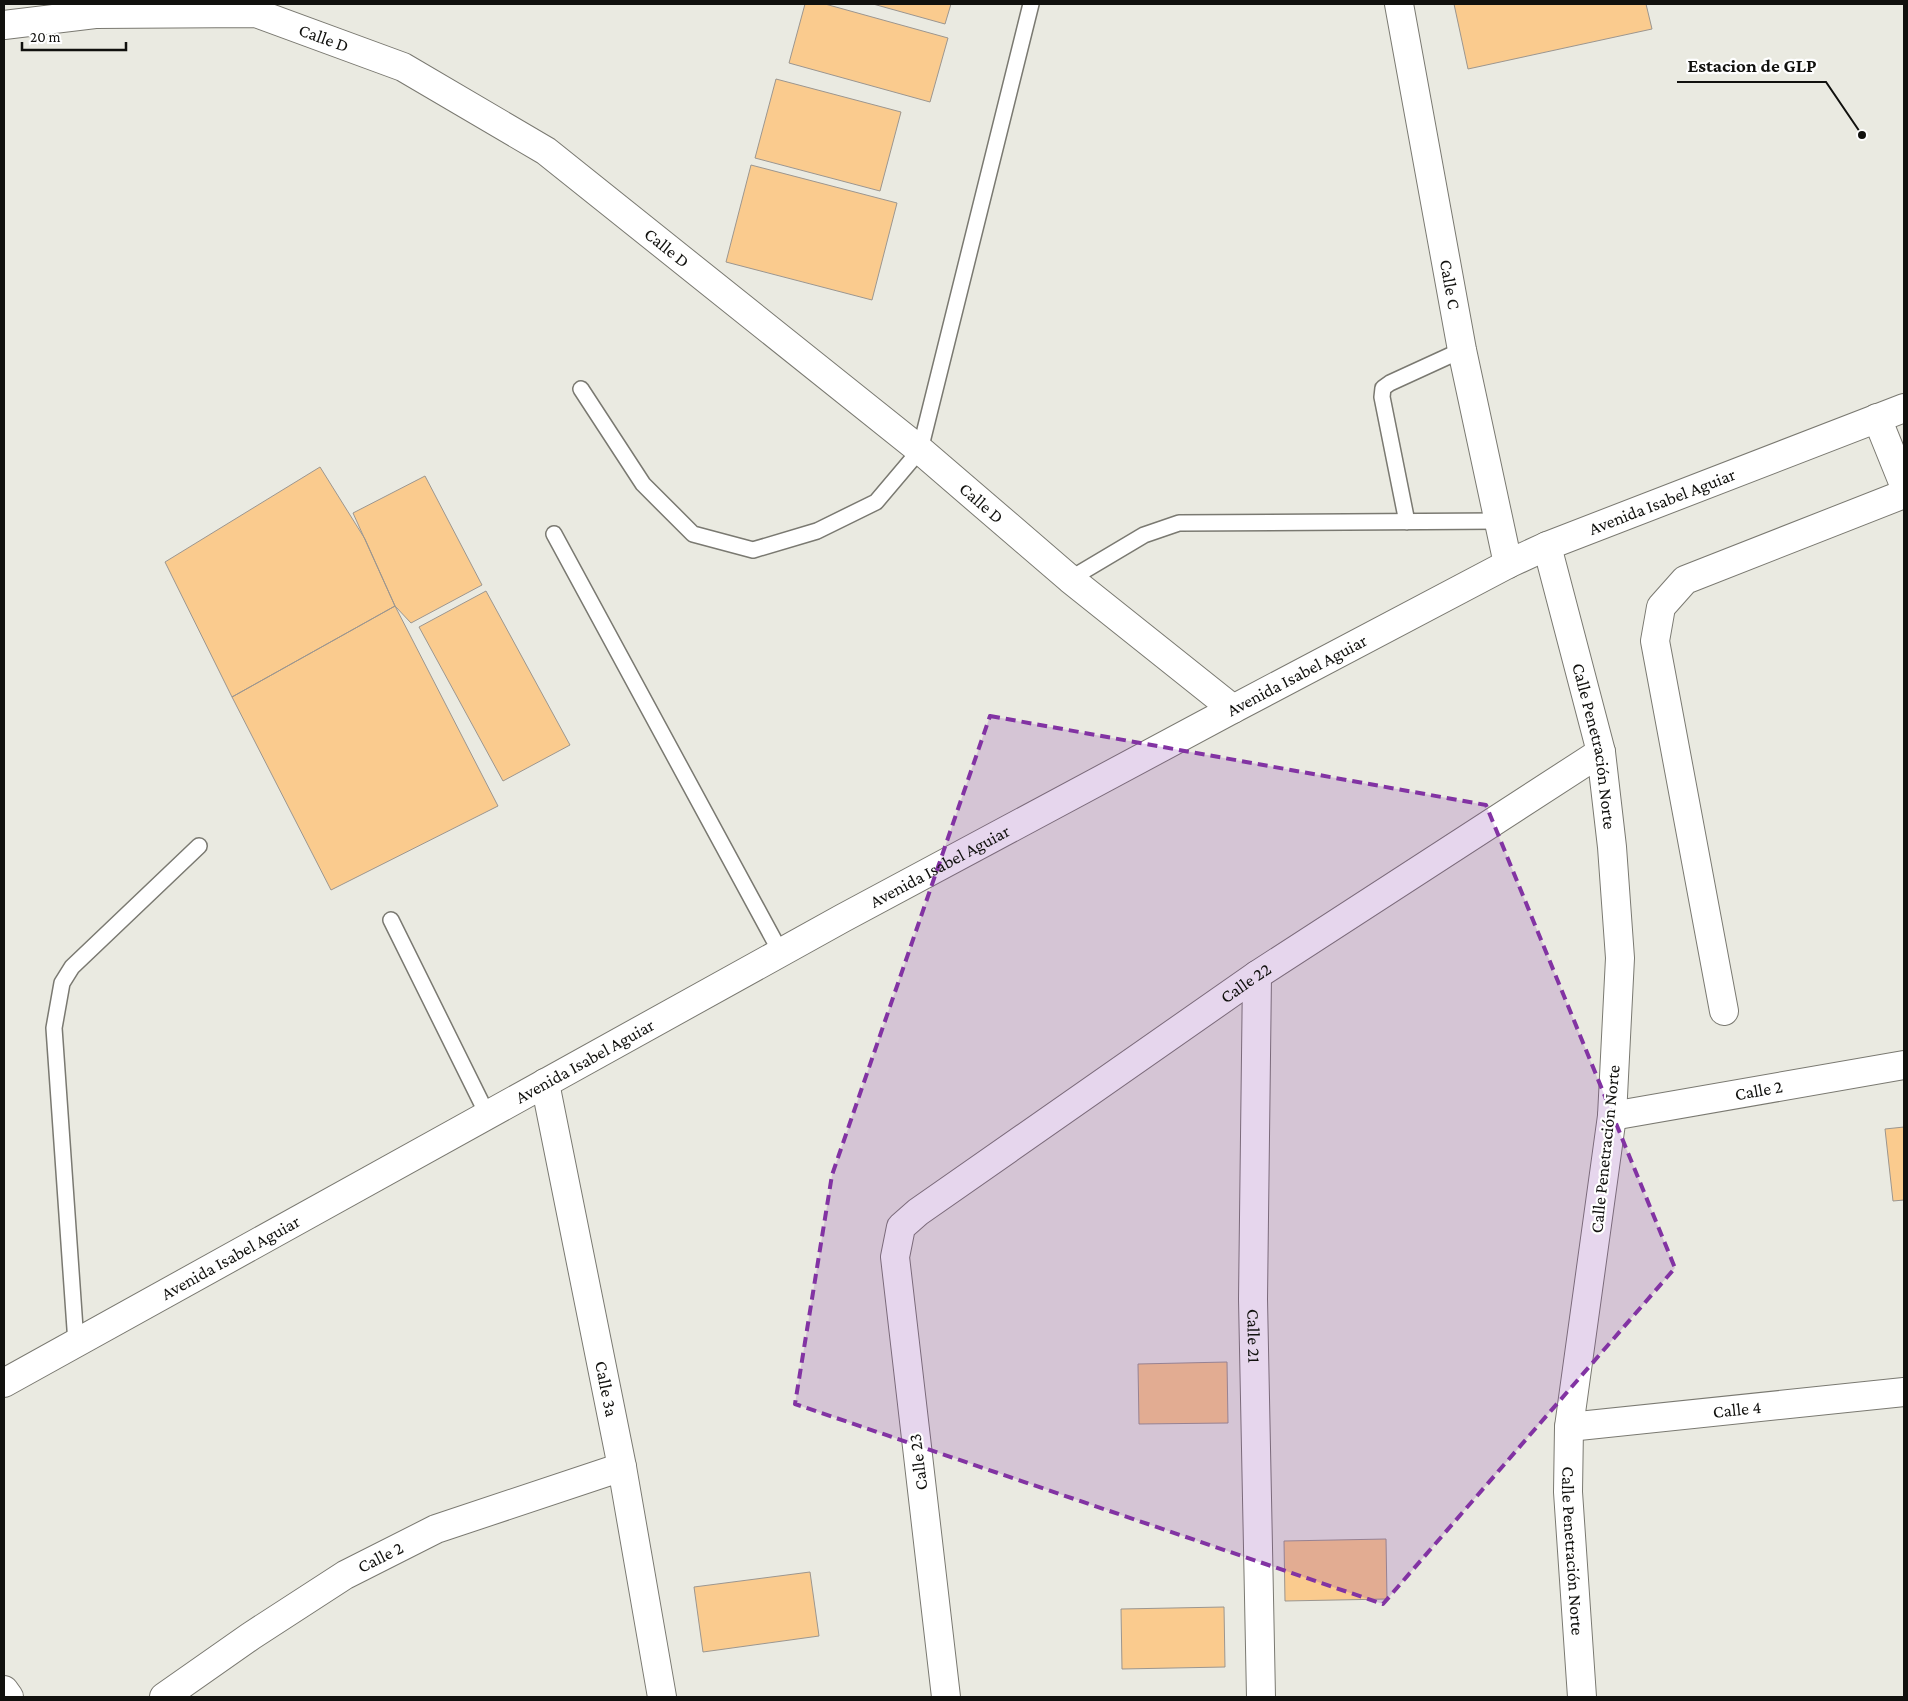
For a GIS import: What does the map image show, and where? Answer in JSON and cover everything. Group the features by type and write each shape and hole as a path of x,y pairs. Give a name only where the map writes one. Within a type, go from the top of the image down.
{"street":[{"name":"Calle C","path":"1399,4 1462,350 1508,564"},
{"name":"Calle D","path":"4,25 95,14 257,8 403,67 546,150 920,450 1070,578 1233,709"},
{"name":"Avenida Isabel Aguiar","path":"4,1383 781,953 1233,709 1508,564 1546,546 1904,408"},
{"path":"1877,418 1904,485"},
{"path":"1724,1011 1655,641 1661,607 1685,580 1904,494"},
{"name":"Calle Penetración Norte","path":"1546,546 1601,752 1612,847 1620,958 1612,1116 1569,1427 1568,1492 1582,1697"},
{"name":"Calle 22","path":"900,1227 1256,975 1601,752"},
{"name":"Calle 21","path":"1256,975 1253,1299 1261,1697"},
{"name":"Calle 2","path":"1612,1116 1904,1065"},
{"name":"Calle 3a","path":"545,1083 622,1468 662,1697"},
{"name":"Calle 23","path":"900,1227 895,1257 946,1697"},
{"name":"Calle 4","path":"1569,1427 1904,1392"},
{"name":"Calle 2","path":"164,1697 251,1636 345,1575 428,1533 622,1468"},
{"path":"4,1690 9,1697"}],"lane":[{"path":"581,389 642,484 693,534 753,550 817,531 876,502 920,450 1031,4"},
{"path":"1407,522 1382,397 1383,388 1462,350"},
{"path":"1070,578 1144,535 1179,523 1499,522"},
{"path":"554,534 781,953"},
{"path":"76,1343 54,1028 62,983 72,968 199,846"},
{"path":"391,920 487,1114"}],"highlighted area":[{"path":"990,716 1486,805 1675,1268 1383,1604 795,1404 832,1175"}],"building":[{"path":"805,4 825,4 948,38 930,102 789,63"},
{"path":"873,4 951,4 945,24"},
{"path":"1454,4 1646,4 1652,29 1468,69"},
{"path":"776,79 901,112 880,191 755,158"},
{"path":"751,165 897,203 872,300 726,262"},
{"path":"320,467 365,539 395,606 232,697 165,562"},
{"path":"425,476 482,585 411,623 395,606 353,513"},
{"path":"486,591 570,745 503,781 419,627"},
{"path":"395,606 498,806 331,890 232,697"},
{"path":"1904,1127 1904,1200 1893,1201 1885,1129"},
{"path":"1227,1362 1228,1423 1139,1424 1138,1364"},
{"path":"1386,1539 1387,1599 1285,1601 1284,1541"},
{"path":"810,1572 819,1636 703,1652 694,1587"},
{"path":"1224,1607 1225,1667 1122,1669 1121,1609"}],"place":[{"name":"Estacion de GLP","path":"1862,135"}]}
